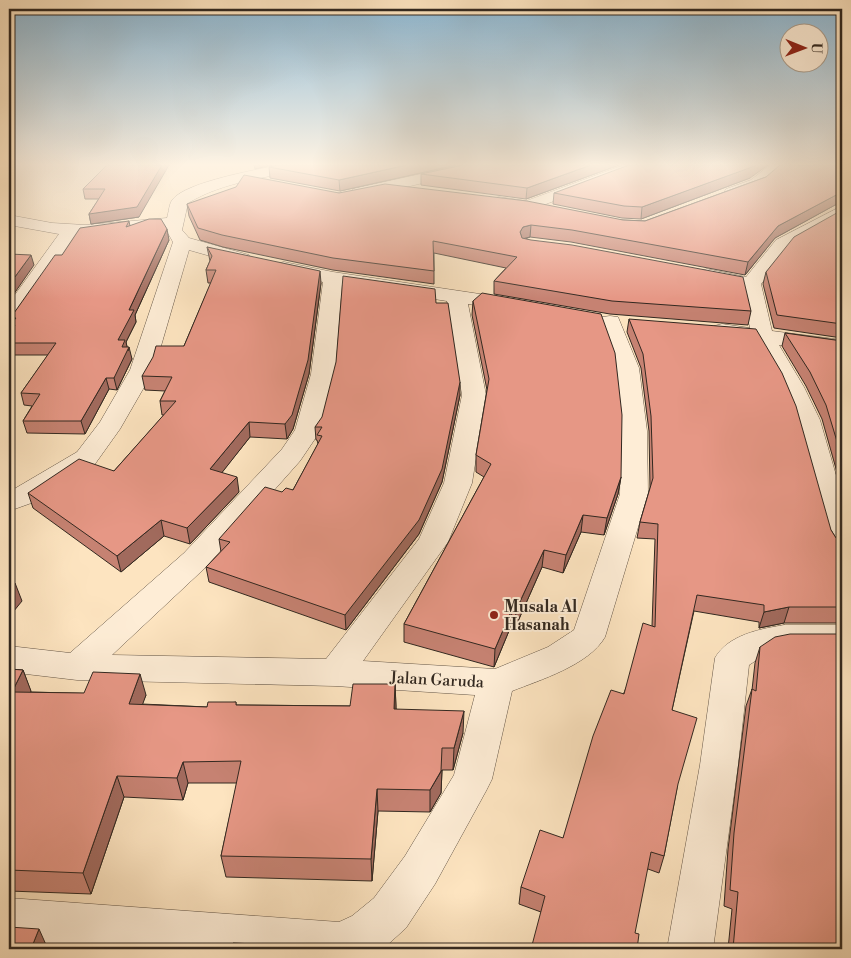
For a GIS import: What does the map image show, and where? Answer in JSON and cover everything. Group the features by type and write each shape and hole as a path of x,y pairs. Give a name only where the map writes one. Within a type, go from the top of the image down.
{"street":[{"path":"15,492 86,458 111,424 142,370 178,232 179,210"},
{"path":"544,210 555,212"},
{"path":"751,284 783,244 842,211"},
{"path":"9,220 70,230 96,231 151,222 178,232 219,254 333,278 533,308"},
{"path":"9,317 70,230"},
{"path":"685,271 751,284"},
{"path":"78,667 195,560 292,455 308,430 323,374 333,278"},
{"path":"751,284 762,335 792,387 807,420 842,545"},
{"path":"335,673 433,542 458,483 474,395 456,295"},
{"name":"Jalan Garuda","path":"9,659 78,667 335,673 496,683 536,668 560,656 588,637 634,494 634,431 627,368 610,321"},
{"path":"702,329 762,335 842,348"},
{"path":"690,949 719,764 732,658 762,642 777,638 842,637"},
{"path":"9,920 341,945 368,932 390,913 420,870 472,779 496,683"}],"building":[{"path":"92,210 118,210 89,214"},
{"path":"190,210 571,210 623,220 645,221 676,210 809,210 778,226 748,262 572,230 531,225 523,227 520,232 522,238 531,240 572,245 743,277 751,311 612,301 494,281 517,257 433,241 434,271 333,258 222,235 198,228"},
{"path":"842,210 842,324 777,315 766,272 794,237"},
{"path":"149,219 161,219 167,229 129,310 134,310 118,340 125,340 122,347 129,347 114,378 106,378 81,421 23,421 40,394 21,393 56,343 9,343 9,334 15,325 10,325 16,318 9,318 9,313 14,313 55,255 62,255 80,228 129,221 126,227"},
{"path":"207,247 320,271 308,360 292,415 285,424 249,422 210,469 237,477 187,528 161,520 117,556 28,493 79,459 114,471 176,401 160,401 172,377 142,376 153,357 156,346 184,346 216,270 206,270 212,256"},
{"path":"9,254 31,255 9,285"},
{"path":"343,276 435,289 436,303 448,303 460,382 442,469 419,520 345,615 206,567 230,542 219,539 265,487 282,492 286,488 293,490 322,436 317,435 322,427 315,427 322,417 336,362"},
{"path":"482,293 601,314 615,353 622,415 621,477 607,518 583,515 566,555 544,550 516,610 512,609 495,649 404,624 491,464 476,455 489,379 473,301"},
{"path":"629,319 756,329 782,373 796,406 831,530 836,538 842,539 842,607 789,607 764,612 764,605 697,595 672,710 697,718 678,784 664,856 651,852 635,933 639,934 637,949 531,949 545,896 521,887 540,830 563,838 593,736 611,690 624,694 643,623 655,627 658,524 640,522 653,478 651,416 643,354"},
{"path":"785,333 842,341 842,458 826,405 810,372"},
{"path":"9,582 15,583 9,591"},
{"path":"790,634 842,634 842,949 733,949 738,892 730,890 734,833 752,689 756,691 760,647 775,637"},
{"path":"9,669 23,670 12,692 84,693 93,672 140,674 129,704 207,707 208,702 236,702 236,705 350,706 353,684 395,684 394,709 464,711 454,748 442,748 441,771 430,790 377,789 371,859 221,856 241,761 183,762 177,778 117,776 83,873 9,870"},
{"path":"9,927 39,929 31,949 9,949"},
{"path":"233,943 301,946 300,949 231,949"}],"place":[{"name":"Musala Al Hasanah","path":"494,615"}]}
